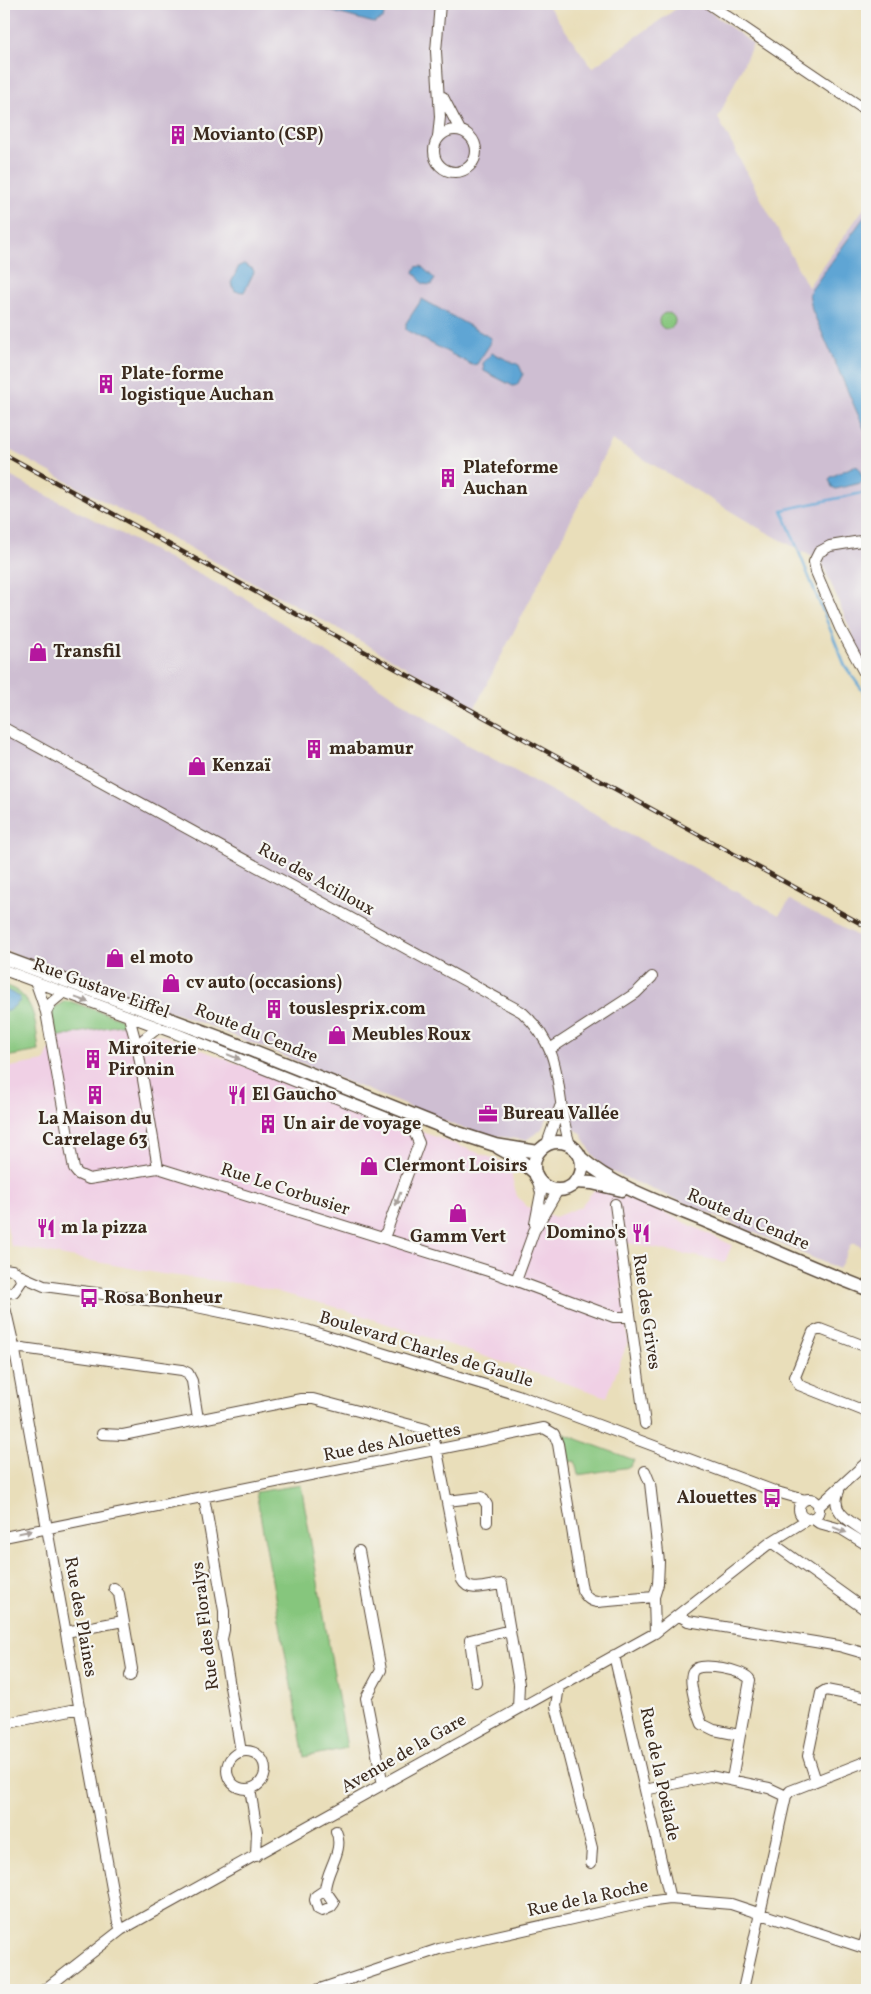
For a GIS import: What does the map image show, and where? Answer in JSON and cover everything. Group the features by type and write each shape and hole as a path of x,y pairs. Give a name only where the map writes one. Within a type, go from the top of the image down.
{"main road":[{"name":"Route du Cendre","path":"4,958 221,1038 458,1133 495,1145 519,1159 536,1175"},
{"path":"557,1141 570,1145 581,1158 581,1171 575,1182 568,1188 558,1190 546,1187 536,1175 533,1164 542,1148 557,1141"},
{"name":"Route du Cendre","path":"495,1145 542,1148"},
{"name":"Route du Cendre","path":"581,1158 597,1172 656,1200 826,1274 867,1289"},
{"name":"Route du Cendre","path":"575,1182 592,1182 656,1200"},
{"name":"Route du Cendre","path":"826,1274 867,1295"}],"street":[{"path":"438,137 452,129 460,130 471,136 476,150 472,164 461,172 447,171 436,161 433,151 438,137 440,86 436,51 440,4"},
{"path":"709,4 867,111"},
{"path":"440,86 448,110 460,130"},
{"path":"867,540 830,546 819,552 814,562 816,572 840,628 867,678"},
{"name":"Rue des Acilloux","path":"4,728 510,1005 537,1029 550,1049 559,1078 564,1127 570,1145"},
{"name":"Rue Gustave Eiffel","path":"4,970 159,1027 409,1127 416,1134 419,1143 384,1238"},
{"path":"550,1049 636,993 652,976"},
{"path":"36,983 46,1012 74,1169 78,1174 89,1179 158,1168 138,1050 129,1017"},
{"path":"46,1012 51,1003 63,993"},
{"path":"138,1050 150,1032 159,1027"},
{"name":"Rue des Acilloux","path":"542,1148 561,1104"},
{"name":"Rue Le Corbusier","path":"158,1168 516,1281 614,1317 630,1317"},
{"path":"534,1231 540,1193 536,1175"},
{"path":"516,1281 534,1231 558,1190"},
{"name":"Rue des Grives","path":"616,1204 644,1424"},
{"path":"4,1261 12,1272"},
{"name":"Boulevard Charles de Gaulle","path":"12,1272 44,1286 192,1306 307,1330 518,1395 785,1495 808,1509 819,1523 841,1529 867,1545"},
{"name":"Rue des Plaines","path":"12,1272 20,1286 11,1292 5,1306 15,1351 121,1930"},
{"name":"Boulevard Charles de Gaulle","path":"11,1292 44,1286"},
{"path":"867,1347 820,1329 813,1332 795,1377 799,1385 865,1411 867,1400"},
{"path":"4,1353 22,1348 182,1370 188,1373 192,1381 198,1419"},
{"path":"102,1434 123,1435 301,1400 327,1401 426,1429 432,1434 437,1451 462,1580 464,1584 472,1588 502,1584 520,1684 518,1709"},
{"name":"Rue des Alouettes","path":"4,1536 46,1526 437,1451 536,1429 550,1430 558,1444 582,1590 591,1601 598,1602 654,1597"},
{"name":"Avenue de la Gare","path":"44,1990 121,1930 394,1779 532,1700 656,1633 773,1540 808,1509 840,1488 867,1462"},
{"path":"645,1472 650,1483 659,1562 658,1584 654,1597 656,1633"},
{"path":"840,1488 836,1498 839,1512 867,1533"},
{"name":"Rue des Floralys","path":"204,1497 224,1611 222,1639 241,1752"},
{"path":"447,1501 482,1497 488,1505 487,1522"},
{"path":"773,1540 867,1611"},
{"path":"359,1551 381,1670 366,1698 383,1785"},
{"path":"114,1588 119,1594 124,1621 132,1669 130,1676"},
{"path":"678,1615 688,1621 839,1646 867,1654"},
{"path":"66,1632 124,1621"},
{"path":"476,1682 470,1640 510,1630"},
{"name":"Rue de la Poëlade","path":"614,1656 670,1899"},
{"path":"732,1779 739,1734 750,1686 748,1675 704,1666 696,1668 692,1671 691,1681 702,1724 714,1730 739,1734"},
{"path":"520,1684 532,1700"},
{"path":"559,1686 556,1706 592,1848 592,1863"},
{"path":"816,1781 808,1756 821,1693 826,1690 867,1698"},
{"path":"542,1695 556,1706"},
{"path":"4,1724 80,1708"},
{"path":"241,1752 253,1752 258,1755 264,1766 265,1772 260,1783 250,1789 238,1788 228,1775 231,1758 241,1752"},
{"path":"742,1990 784,1815 786,1796 790,1791 867,1761"},
{"path":"378,1766 394,1779"},
{"path":"645,1790 710,1776 769,1788 786,1796"},
{"path":"250,1789 257,1831 256,1856"},
{"path":"257,1831 270,1848"},
{"path":"325,1890 329,1868 339,1848 340,1841 336,1831"},
{"name":"Rue de la Roche","path":"317,1990 439,1949 639,1903 670,1899 731,1904 865,1948"},
{"path":"865,1948 867,1934"}],"shaded area":[{"path":"4,4 547,4 592,68 683,4 700,4 753,44 718,118 808,287 867,204 867,666 861,656 822,562 757,527 612,440 475,707 357,639 4,447"},
{"path":"4,473 243,597 462,742 779,915 790,900 867,941 867,1250 856,1244 851,1244 839,1269 605,1169 592,1154 581,1133 549,1115 541,1130 526,1140 494,1136 459,1127 212,1027 4,950"},
{"path":"125,1024 126,1027 164,1036 511,1165 517,1196 528,1208 555,1217 580,1207 595,1189 640,1201 732,1245 725,1262 617,1241 628,1341 607,1397 339,1308 251,1285 162,1274 11,1246 4,1211 4,1068 44,1061 56,1037"}],"green space":[{"path":"664,313 670,313 675,318 673,327 664,329 659,324 659,318"},
{"path":"4,985 22,995 28,1003 35,1020 39,1051 6,1057 7,1062 4,1062"},
{"path":"65,1001 119,1018 125,1024 56,1037 52,1014 54,1008"},
{"path":"564,1434 634,1460 630,1467 578,1475 575,1461 569,1462"},
{"path":"301,1485 347,1748 304,1757 256,1492"}],"water":[{"path":"314,4 386,4 383,19 374,23 319,8"},
{"path":"867,213 867,435 812,310 809,293"},
{"path":"244,264 253,269 254,272 244,292 235,291 231,283 239,266"},
{"path":"421,266 435,279 431,285 423,284 414,272 416,267"},
{"path":"422,299 491,338 490,344 477,364 472,365 406,330 406,323"},
{"path":"492,353 519,365 523,374 517,385 513,386 484,371 483,363"},
{"path":"854,466 858,467 864,480 861,483 836,489 832,487 829,479 831,477"},
{"path":"4,989 20,997 19,1002 10,1010 4,1011"}],"waterway":[{"path":"867,492 782,510 845,666 867,697"}],"railway":[{"path":"4,454 867,927"}],"place":[{"name":"Movianto (CSP)","path":"178,135"},
{"name":"Plate-forme logistique Auchan","path":"106,384"},
{"name":"Plateforme Auchan","path":"448,478"},
{"name":"Transfil","path":"38,652"},
{"name":"mabamur","path":"314,749"},
{"name":"Kenzaï","path":"197,766"},
{"name":"el moto","path":"115,958"},
{"name":"cv auto (occasions)","path":"171,983"},
{"name":"touslesprix.com","path":"274,1009"},
{"name":"Meubles Roux","path":"337,1035"},
{"name":"Miroiterie Pironin","path":"93,1059"},
{"name":"La Maison du Carrelage 63","path":"95,1095"},
{"name":"El Gaucho","path":"237,1095"},
{"name":"Bureau Vallée","path":"488,1114"},
{"name":"Un air de voyage","path":"268,1124"},
{"name":"Clermont Loisirs","path":"369,1166"},
{"name":"Gamm Vert","path":"458,1213"},
{"name":"m la pizza","path":"46,1228"},
{"name":"Domino's","path":"641,1233"},
{"name":"Rosa Bonheur","path":"89,1298"},
{"name":"Alouettes","path":"772,1498"}]}
